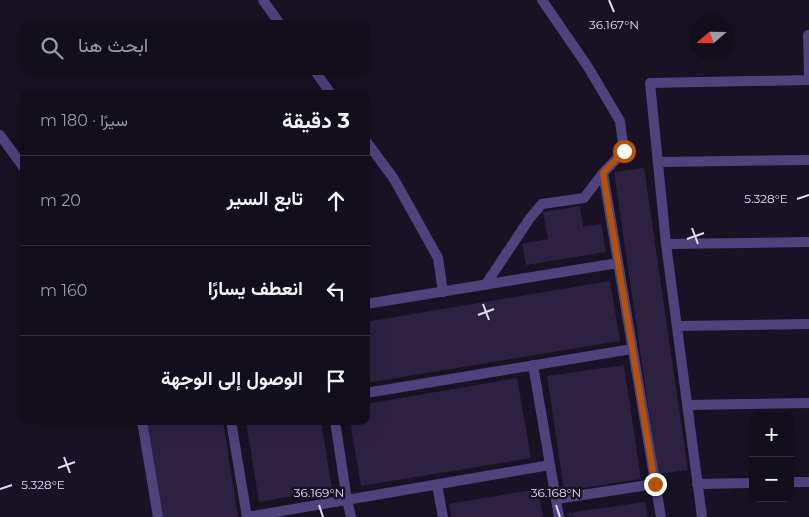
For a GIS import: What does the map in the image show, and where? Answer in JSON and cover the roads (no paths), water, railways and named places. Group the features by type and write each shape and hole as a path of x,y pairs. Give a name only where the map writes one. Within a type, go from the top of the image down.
{"street":[{"path":"263,0 277,20"},
{"path":"486,284 530,218 542,204 584,198 603,173 624,151 620,121 588,67 542,0"},
{"path":"808,35 809,74"},
{"path":"318,75 328,90"},
{"path":"702,517 666,244 650,83 809,80"},
{"path":"0,135 20,162"},
{"path":"370,147 394,180 438,258 443,292"},
{"path":"658,162 809,160"},
{"path":"603,173 661,517"},
{"path":"666,244 809,242"},
{"path":"370,303 618,263"},
{"path":"677,326 809,324"},
{"path":"370,391 632,349"},
{"path":"533,365 559,517"},
{"path":"687,405 809,402"},
{"path":"143,425 158,517"},
{"path":"233,425 247,517 550,465"},
{"path":"336,425 351,517"},
{"path":"794,482 809,482"},
{"path":"697,484 749,483"},
{"path":"556,499 655,484"},
{"path":"437,485 443,517"}]}
